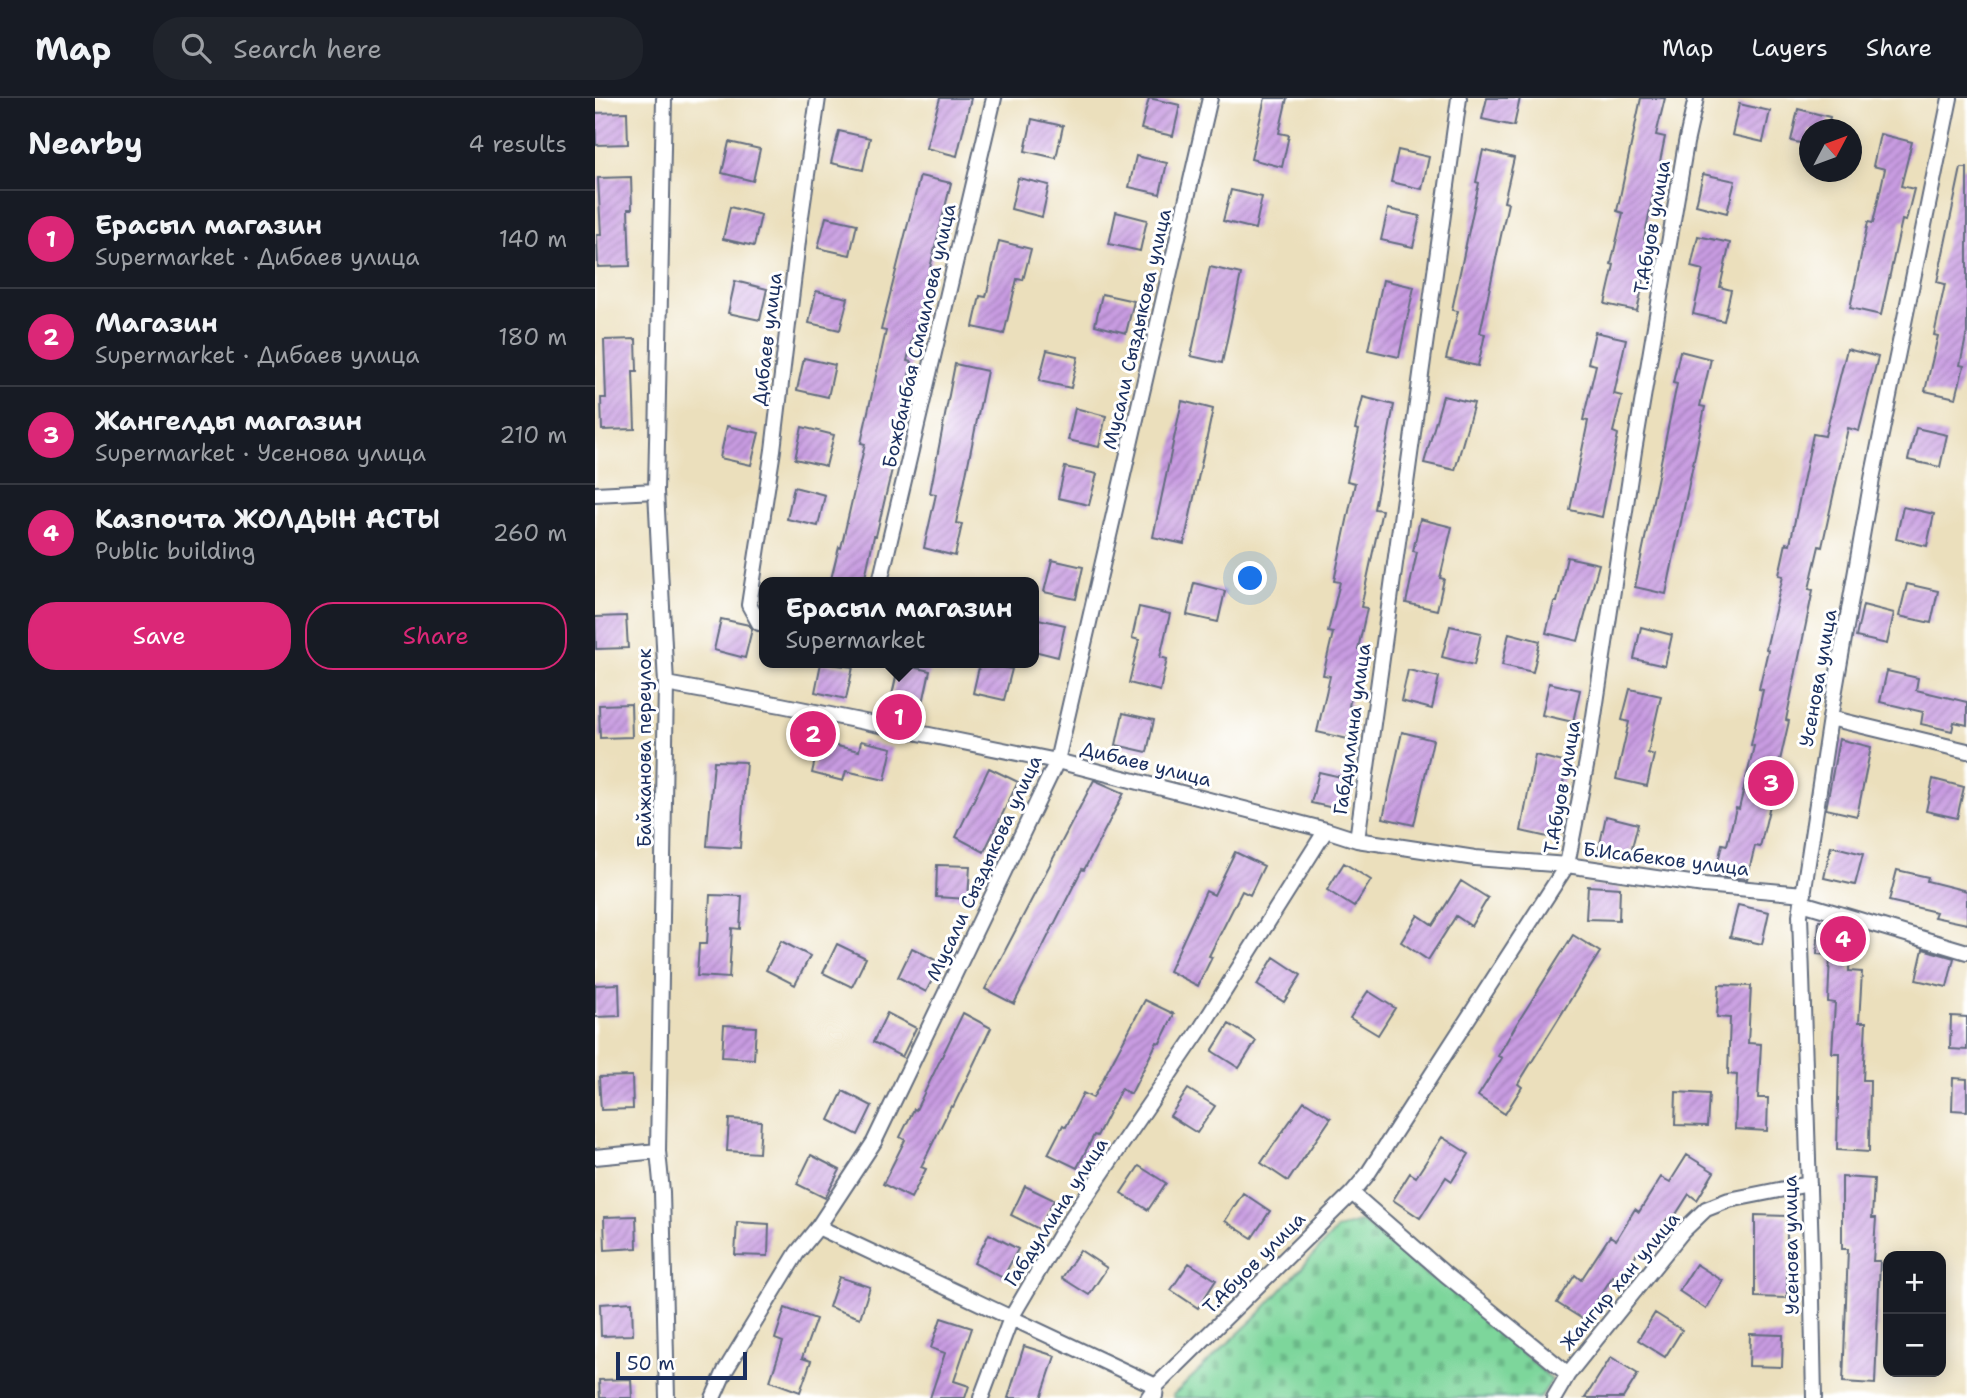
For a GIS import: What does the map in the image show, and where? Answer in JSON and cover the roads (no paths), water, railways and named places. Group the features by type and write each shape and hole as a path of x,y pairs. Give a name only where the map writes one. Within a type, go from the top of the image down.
{"street":[{"name":"Байжанова переулок","path":"664,98 656,491 666,684 658,1152 662,1192 667,1398"},
{"name":"Дибаев улица","path":"759,618 749,605 773,450 818,98"},
{"name":"Божбанбая Смаилова улица","path":"881,577 994,98"},
{"name":"Мусали Сыздыкова улица","path":"713,1398 725,1371 783,1277 874,1142 1057,761 1210,98"},
{"name":"Габдуллина улица","path":"981,1398 1011,1318 1059,1236 1201,1028 1326,830 1357,840 1459,98"},
{"name":"Т.Абуов улица","path":"1153,1394 1367,1175 1567,865 1588,756 1634,451 1696,98"},
{"name":"Усенова улица","path":"1814,1398 1800,915 1830,718 1872,479 1950,98"},
{"path":"595,494 656,491"},
{"name":"Дибаев улица","path":"666,684 1057,761 1326,830"},
{"path":"1830,718 1967,751"},
{"name":"Б.Исабеков улица","path":"1357,840 1475,858 1567,865 1803,898 1967,952"},
{"path":"595,1157 658,1152"},
{"name":"Жангир хан улица","path":"1554,1398 1568,1374 1682,1232 1706,1209 1729,1200 1809,1184"},
{"path":"1352,1193 1568,1374"},
{"path":"818,1227 1011,1318 1153,1394"}],"place":[{"name":"Ерасыл магазин","path":"899,717"},
{"name":"Магазин","path":"813,734"},
{"name":"Жангелды магазин","path":"1771,783"},
{"name":"Казпочта ЖОЛДЫН АСТЫ","path":"1843,939"}]}
